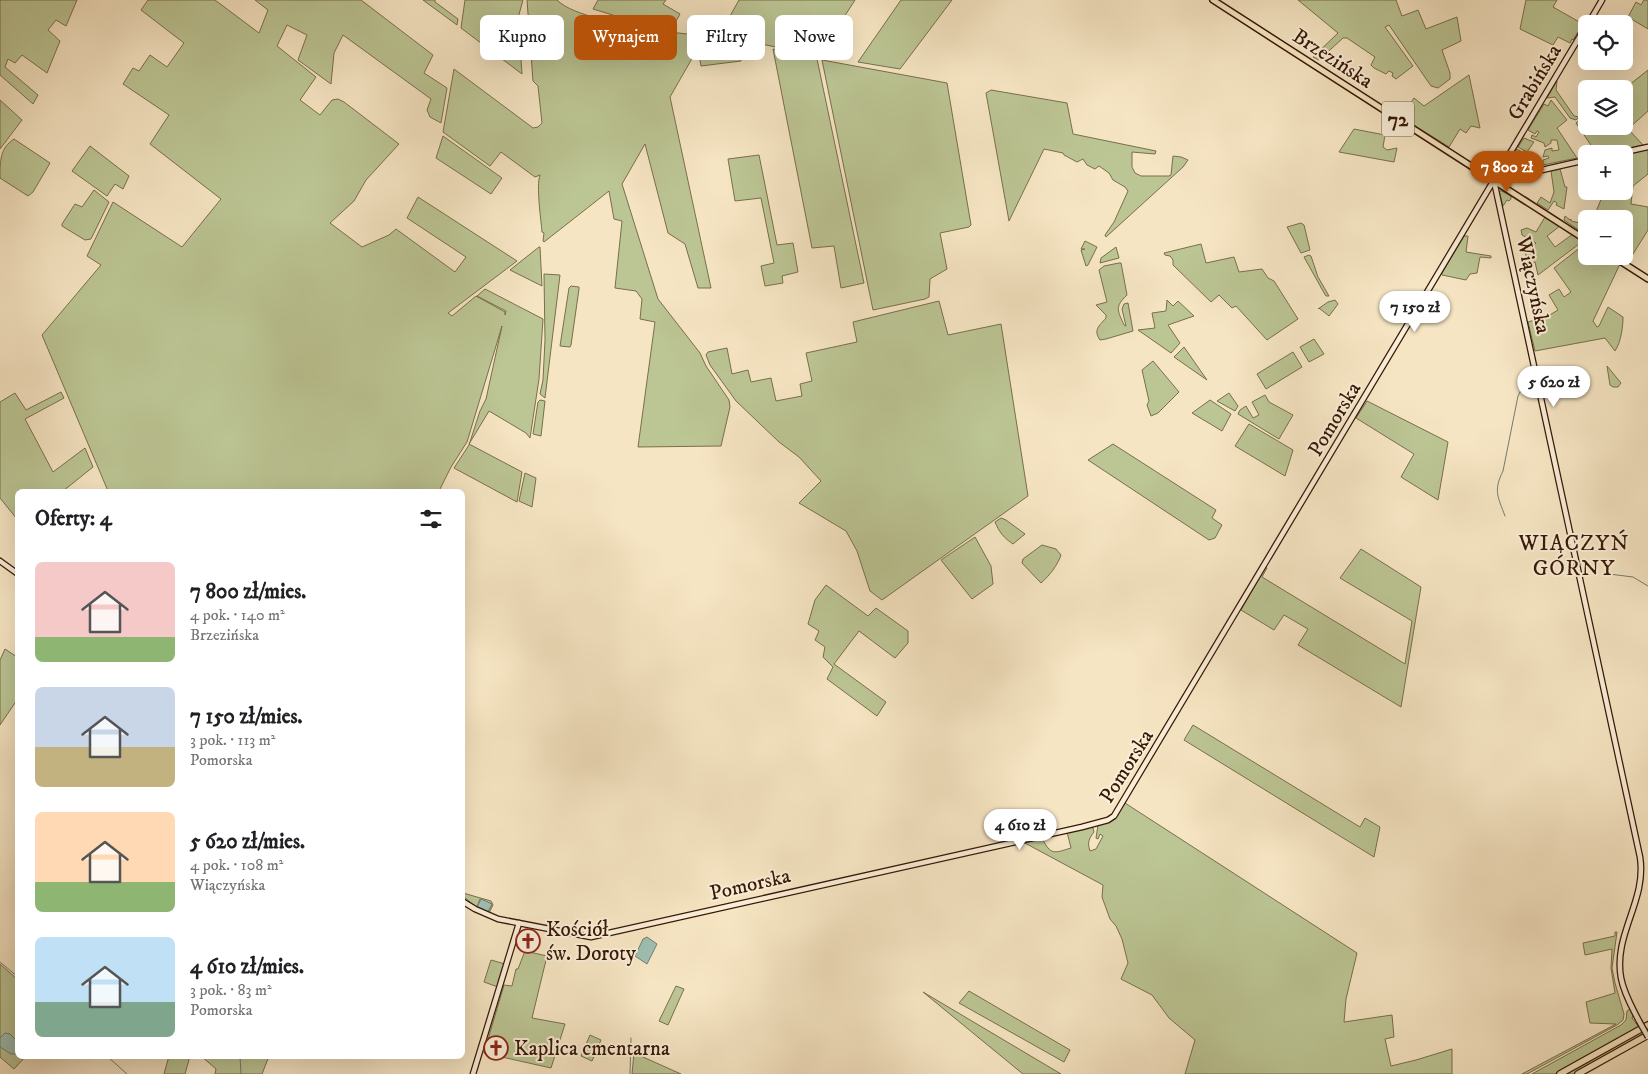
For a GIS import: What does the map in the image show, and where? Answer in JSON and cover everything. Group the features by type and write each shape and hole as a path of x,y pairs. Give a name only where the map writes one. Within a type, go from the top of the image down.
{"highway":[{"path":"1560,1074 1648,1025"},
{"path":"1578,1074 1648,1036"}],"main road":[{"name":"Brzezińska","path":"1213,0 1578,235"},
{"path":"1626,265 1648,279"}],"street":[{"name":"Grabińska","path":"1593,15 1602,0"},
{"name":"Grabińska","path":"1494,181 1578,40"},
{"path":"1633,150 1648,147"},
{"path":"1494,181 1578,162"},
{"name":"Pomorska","path":"465,903 491,916 593,937 1100,823 1114,816 1494,181"},
{"name":"Wiączyńska","path":"1494,181 1641,859 1642,875 1640,888 1624,937 1620,959 1620,974 1623,988 1648,1036"},
{"path":"0,561 15,572"},
{"path":"473,1074 519,923"}],"green space":[{"path":"0,0 77,0 66,26 56,20 48,30 60,41 47,73 22,55 15,63 8,59 5,67 38,95 33,104 0,75"},
{"path":"148,0 215,0 259,33 268,10 255,0 361,0 433,55 424,73 447,88 441,123 430,117 427,110 431,99 343,35 334,53 331,84 298,60 307,35 287,25 277,46 316,77 300,100 320,115 332,100 338,99 399,144 366,180 354,201 330,223 362,247 389,235 396,229 455,272 466,257 407,218 418,197 517,261 448,313 452,316 476,296 505,312 505,315 506,311 477,296 485,289 543,319 539,379 530,438 526,433 489,411 470,443 480,411 486,399 502,326 467,442 440,489 107,489 42,335 101,265 87,256 113,202 182,247 221,199 150,144 169,115 123,84 133,68 139,71 150,55 167,67 184,43 141,10"},
{"path":"423,0 435,0 435,2 458,19 457,25"},
{"path":"465,0 523,0 519,15 480,15 480,42 461,28"},
{"path":"527,0 557,0 575,11 587,15 574,15 574,60 677,60 677,33 687,34 687,60 691,60 670,97 711,288 698,288 685,244 668,233 645,144 622,184 658,299 700,353 706,366 729,400 730,407 721,446 638,447 655,322 640,319 642,299 636,291 615,288 622,221 614,219 609,191 544,242 539,194 540,175 535,177 501,152 490,166 443,132 454,69 533,128 538,127 542,123 538,86 533,81 531,60 564,60 564,15 528,15"},
{"path":"598,0 666,0 663,4 680,14 677,19 677,15 613,15 593,9"},
{"path":"739,0 855,0 845,15 775,15 775,47 765,45 765,15 731,15"},
{"path":"901,0 952,0 900,69 858,62"},
{"path":"1298,0 1396,0 1402,16 1418,10 1426,29 1457,17 1461,41 1442,50 1450,73 1450,79 1438,88 1431,86 1389,25 1385,27 1413,66 1396,79 1392,76 1393,73 1389,71 1386,74 1374,68 1371,65 1375,57 1347,38 1343,38 1319,60 1313,57 1338,33"},
{"path":"1526,0 1557,0 1553,7 1578,21 1578,32 1570,43 1558,37 1553,45 1520,29"},
{"path":"1644,0 1648,0 1648,29 1633,20 1633,15 1629,15 1636,2 1641,5"},
{"path":"503,60 521,60 522,74"},
{"path":"700,60 741,60 741,61 701,66"},
{"path":"775,60 817,60 864,283 841,288 834,246 812,248"},
{"path":"822,60 947,83 971,225 940,233 947,269 930,279 929,297 873,310"},
{"path":"1648,70 1648,111 1633,124 1633,82"},
{"path":"1469,75 1480,128 1471,126 1466,133 1460,129 1449,147 1401,117 1414,98 1424,106"},
{"path":"1557,81 1556,90 1574,116 1578,118 1576,120 1570,118 1555,97 1547,98"},
{"path":"991,90 1067,103 1073,134 1156,151 1155,154 1132,152 1132,167 1135,173 1141,176 1169,176 1171,175 1173,156 1188,160 1183,167 1106,237 1105,235 1114,222 1128,191 1099,166 1095,169 1087,165 1083,159 1077,162 1063,153 1044,149 1009,221 986,93"},
{"path":"0,100 22,120 0,149"},
{"path":"1551,100 1567,120 1557,128 1577,158 1543,165 1543,160 1549,158 1548,156 1543,157 1545,150 1552,148 1552,151 1559,150 1557,140 1551,140 1551,143 1545,147 1544,143 1531,138 1532,135 1536,137 1539,132 1537,131 1535,134 1528,130 1544,104 1548,106"},
{"path":"1354,129 1385,135 1383,147 1387,150 1397,148 1394,162 1339,152"},
{"path":"1633,134 1643,145 1633,147 1633,145 1591,145 1584,135"},
{"path":"443,136 502,178 491,194 436,158"},
{"path":"1524,138 1534,142 1527,152 1518,147"},
{"path":"14,139 50,163 33,192 28,196 0,178 3,151"},
{"path":"90,146 129,176 123,189 115,184 107,196 72,171"},
{"path":"1517,149 1527,155 1516,163 1517,159 1515,159 1514,165 1509,162 1513,155 1515,156"},
{"path":"1648,149 1648,174 1633,186 1633,153"},
{"path":"759,155 777,245 793,243 798,272 782,276 783,283 765,286 761,266 774,263 761,198 735,201 728,159"},
{"path":"1560,169 1565,187 1567,187 1564,209 1556,205 1557,203 1554,201 1548,210 1537,203 1541,197 1550,203 1554,192 1551,171"},
{"path":"94,190 109,202 91,239 85,240 62,226 62,224 75,204 82,207"},
{"path":"1499,191 1511,196 1511,199 1507,200 1503,206"},
{"path":"1601,200 1631,200 1631,204 1648,207 1648,230 1633,254 1633,210 1597,210"},
{"path":"1565,216 1571,219 1571,221 1578,223 1578,230 1564,220"},
{"path":"1545,217 1560,226 1547,236 1555,247 1573,234 1578,238 1578,245 1538,275 1535,262 1529,267 1525,252 1536,243 1522,235 1521,230 1527,228 1536,232"},
{"path":"1301,223 1304,225 1310,250 1301,253 1287,227"},
{"path":"1464,236 1468,236 1466,252 1491,256 1491,258 1480,257 1477,273 1470,274 1466,280 1442,275 1442,273"},
{"path":"1085,241 1097,247 1086,266 1081,250 1085,249 1081,249"},
{"path":"1201,244 1206,263 1234,257 1239,272 1262,269 1268,278 1274,281 1298,319 1267,340 1236,306 1232,308 1219,295 1211,302 1173,265 1173,260 1170,256 1164,253"},
{"path":"540,247 542,286 510,270"},
{"path":"1116,247 1119,258 1100,263 1101,258"},
{"path":"1578,249 1578,265 1620,265 1593,321 1597,327 1599,326 1608,307 1623,317 1619,343 1615,351 1605,338 1535,351 1528,322 1548,316 1558,310 1549,295 1559,289 1564,297 1571,292 1554,268"},
{"path":"1309,255 1318,277 1329,296 1326,296 1304,257"},
{"path":"1121,263 1127,295 1120,303 1118,309 1126,326 1122,309 1124,304 1128,303 1133,331 1100,340 1097,331 1106,315 1096,305 1107,302 1099,270 1104,266"},
{"path":"544,274 560,275 545,398 540,394 543,380 545,340"},
{"path":"571,286 579,287 579,289 570,347 560,346 569,288"},
{"path":"1167,300 1173,306 1178,301 1194,316 1168,325 1180,343 1171,353 1138,330 1155,328 1152,313 1166,311"},
{"path":"1335,300 1338,304 1329,316 1319,308"},
{"path":"939,301 948,335 1001,324 1028,496 882,600 870,591 857,551 846,531 799,503 821,481 799,457 779,442 736,401 710,365 706,355 708,352 727,348 732,374 748,370 751,382 771,378 776,401 802,396 800,384 812,381 806,353 857,342 853,322"},
{"path":"1314,339 1324,354 1309,362 1300,347"},
{"path":"1184,347 1207,380 1174,357"},
{"path":"1293,352 1302,367 1266,389 1257,374"},
{"path":"1153,361 1179,392 1158,413 1151,416 1147,405 1149,401 1142,370"},
{"path":"1607,366 1621,383 1618,387 1610,385"},
{"path":"61,392 64,398 25,419 53,472 85,448 93,467 66,489 15,489 15,517 0,498 0,402 15,393 26,410"},
{"path":"1229,393 1238,406 1235,411 1217,401"},
{"path":"1265,395 1269,402 1293,415 1279,439 1238,414 1246,406 1253,418 1259,415 1252,402"},
{"path":"540,400 545,401 541,436 533,434 538,402"},
{"path":"1210,400 1231,414 1222,431 1192,413"},
{"path":"1367,401 1448,442 1438,500 1401,477 1414,454 1356,418"},
{"path":"1249,424 1293,450 1285,476 1235,446"},
{"path":"469,444 522,472 517,502 454,468"},
{"path":"1113,444 1216,510 1212,518 1222,525 1215,538 1209,540 1088,460"},
{"path":"525,473 536,478 532,507 519,501"},
{"path":"1001,518 1025,534 1013,544 1002,534 995,522"},
{"path":"975,537 991,566 993,584 972,599 941,560"},
{"path":"1042,545 1056,549 1061,555 1053,570 1041,583 1022,563 1023,559"},
{"path":"1361,549 1421,587 1401,707 1298,645 1308,629 1284,615 1274,630 1241,610 1266,567 1262,577 1405,664 1412,621 1340,578"},
{"path":"826,585 868,616 876,608 908,631 908,643 895,658 859,631 834,664 886,702 877,716 827,679 833,667 823,657 825,647 815,640 819,631 808,624 815,600"},
{"path":"5,649 15,656 15,703 0,725 0,660"},
{"path":"1193,725 1360,827 1365,818 1380,827 1374,857 1184,740"},
{"path":"1125,803 1357,953 1346,999 1344,1022 1392,1015 1394,1037 1385,1039 1391,1066 1452,1049 1452,1074 1185,1074 1195,1040 1169,1018 1152,995 1121,979 1128,963 1122,939 1116,926 1110,919 1102,897 1103,885 1023,842 1042,838 1048,848 1057,852 1071,848 1067,832 1090,827 1093,828 1094,832 1089,841 1089,848 1090,851 1096,849 1103,836 1100,834 1098,839 1096,838 1098,825 1114,819"},
{"path":"465,894 491,901 493,905 489,913 476,907 465,898","holes":["480,899 492,904 488,912 477,907"]},
{"path":"1615,932 1617,932 1612,968 1624,1014 1623,1020 1617,1025 1527,1074 1522,1074 1616,1024 1590,1023 1586,1002 1615,993 1611,968 1612,949 1585,955 1583,943 1615,936"},
{"path":"525,951 547,956 532,1018 565,1024 551,1068 484,1053 504,985 512,986 516,969 518,969"},
{"path":"491,960 505,964 498,987 484,982"},
{"path":"0,964 15,977 15,1059 23,1059 14,1069 0,1057"},
{"path":"676,986 684,989 668,1025 659,1021"},
{"path":"969,991 1070,1050 1064,1062 959,1003"},
{"path":"923,992 1061,1074 1023,1074"},
{"path":"1630,1009 1633,1015 1632,1018 1639,1027 1555,1074 1532,1074 1621,1025 1626,1020 1627,1011"},
{"path":"1642,1031 1644,1035 1574,1074 1564,1074"},
{"path":"590,1035 601,1040 592,1061 581,1056"},
{"path":"634,1053 681,1074 632,1074"},
{"path":"168,1059 189,1059 185,1074 164,1074"},
{"path":"204,1059 268,1059 262,1074 215,1074 216,1069"}],"water":[{"path":"481,899 492,904 488,912 477,907"},
{"path":"647,937 657,944 647,964 635,956 643,939"},
{"path":"5,1033 10,1034 15,1039 15,1054 11,1054 0,1047 0,1038"}],"waterway":[{"path":"1505,516 1497,489 1503,471 1518,396 1528,377"},
{"path":"1605,568 1609,574 1633,577 1648,586"},
{"path":"0,962 15,974"},
{"path":"630,1074 631,1038"},
{"path":"110,1059 127,1074"},
{"path":"240,1059 241,1074"}],"place":[{"name":"Kościół św. Doroty","path":"528,941"},
{"name":"Kaplica cmentarna","path":"496,1048"}],"district":[{"name":"WIĄCZYŃ GÓRNY","path":"1574,554"}]}
